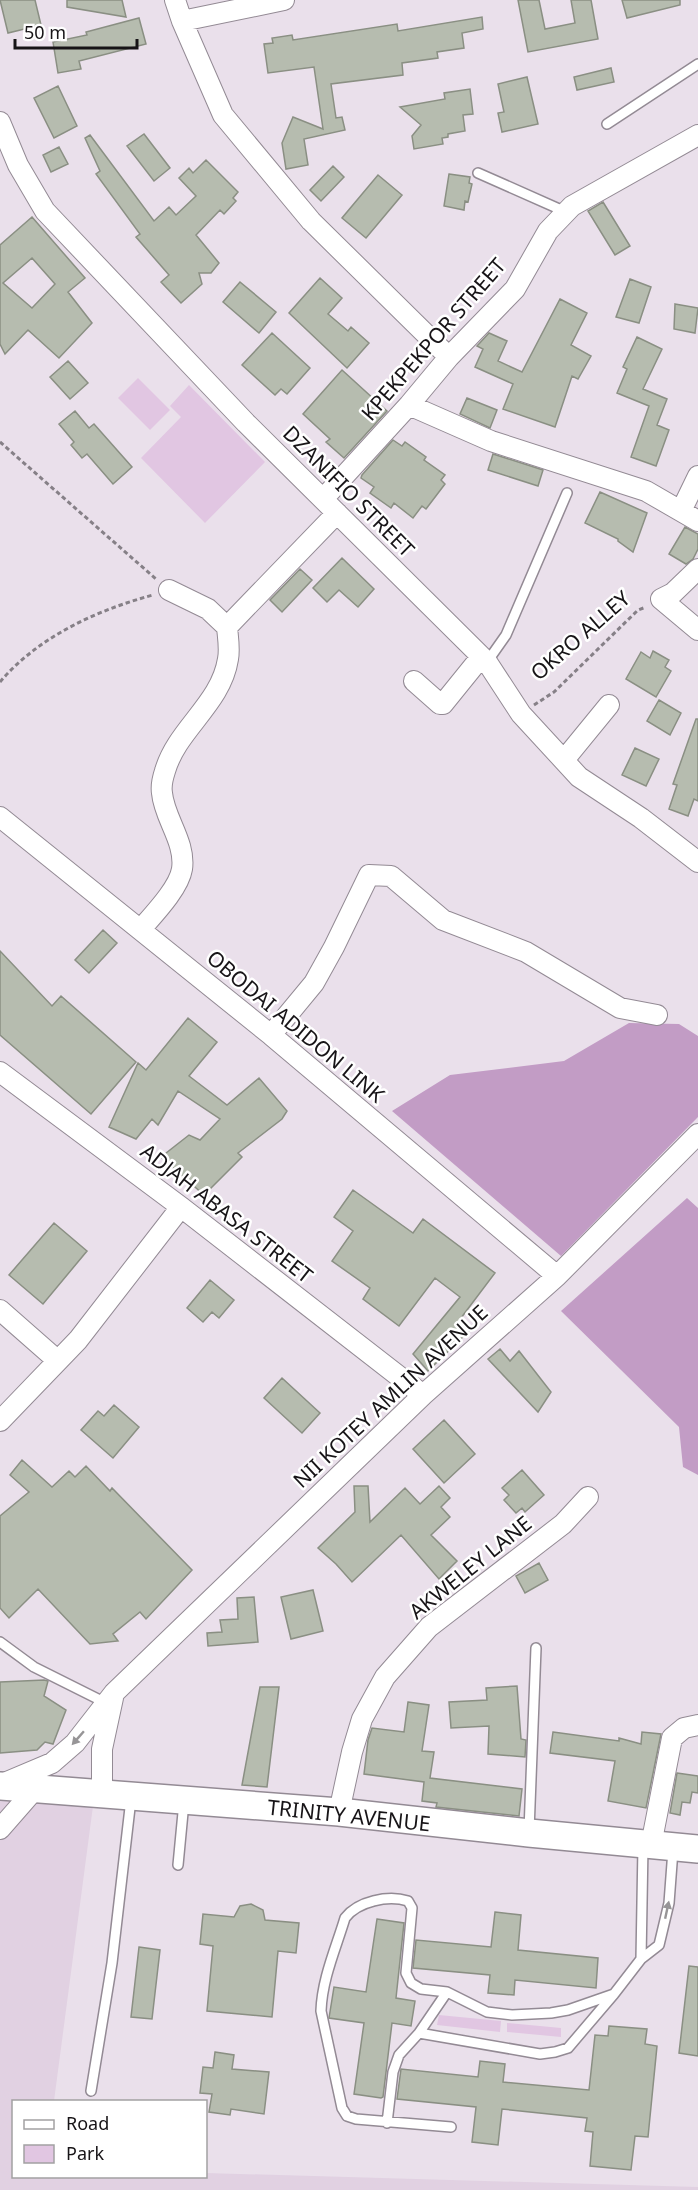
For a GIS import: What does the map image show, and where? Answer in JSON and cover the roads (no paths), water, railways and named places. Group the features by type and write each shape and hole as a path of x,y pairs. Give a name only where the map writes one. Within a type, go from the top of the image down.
{"street":[{"path":"175,0 223,115 311,221 449,357"},
{"path":"182,21 284,0"},
{"name":"DZANIFIO STREET","path":"0,122 18,165 45,212 246,423 484,660 521,714 579,777 641,818 698,862"},
{"name":"KPEKPEKPOR STREET","path":"322,498 409,405 449,357 515,288 548,231 572,206 698,135"},
{"path":"409,405 491,441 646,491 698,521"},
{"path":"681,511 698,476"},
{"path":"227,627 337,513"},
{"name":"OKRO ALLEY","path":"698,569 673,593 661,599 698,630"},
{"path":"141,929 168,895 179,878 182,867 180,850 162,793 165,771 176,743 212,699 228,659 227,627 208,609 169,590"},
{"path":"414,681 440,704 443,704 484,660"},
{"path":"564,760 609,705"},
{"name":"OBODAI ADIDON LINK","path":"0,817 271,1035 557,1276"},
{"path":"271,1035 314,983 369,875 374,874 391,876 443,920 526,952 620,1008 657,1015"},
{"name":"ADJAH ABASA STREET","path":"0,1072 181,1207 423,1395"},
{"name":"NII KOTEY AMLIN AVENUE","path":"0,1786 52,1763 75,1743 110,1698 423,1395 557,1276 698,1134"},
{"path":"0,1421 78,1340 181,1207"},
{"path":"0,1310 58,1361"},
{"name":"AKWELEY LANE","path":"339,1812 362,1719 385,1677 429,1627 562,1524 588,1497"},
{"path":"102,1793 102,1749 110,1698"},
{"path":"666,1846 672,1738 684,1728 698,1725"},
{"name":"TRINITY AVENUE","path":"0,1786 339,1812 666,1846"},
{"path":"0,1829 35,1789"}],"lane":[{"path":"607,124 698,64"},
{"path":"478,173 566,212"},
{"path":"484,660 506,635 567,493"},
{"path":"0,1642 34,1667 110,1698"},
{"path":"529,1833 536,1648"},
{"path":"92,2091 112,1963 131,1796"},
{"path":"178,1865 184,1800"},
{"path":"641,1959 666,1846"},
{"path":"419,2033 540,2054 568,2048 641,1959 659,1946 669,1903 666,1846"},
{"path":"451,2127 356,2119 347,2116 342,2108 321,2011 324,1985 345,1918 351,1910 361,1904 399,1898 408,1901 412,1908 406,1973 411,1983 421,1989 447,1992 487,2012 512,2015 551,2013 568,2010 614,1994"},
{"path":"387,2123 395,2065 399,2055 419,2033 447,1992"}]}
